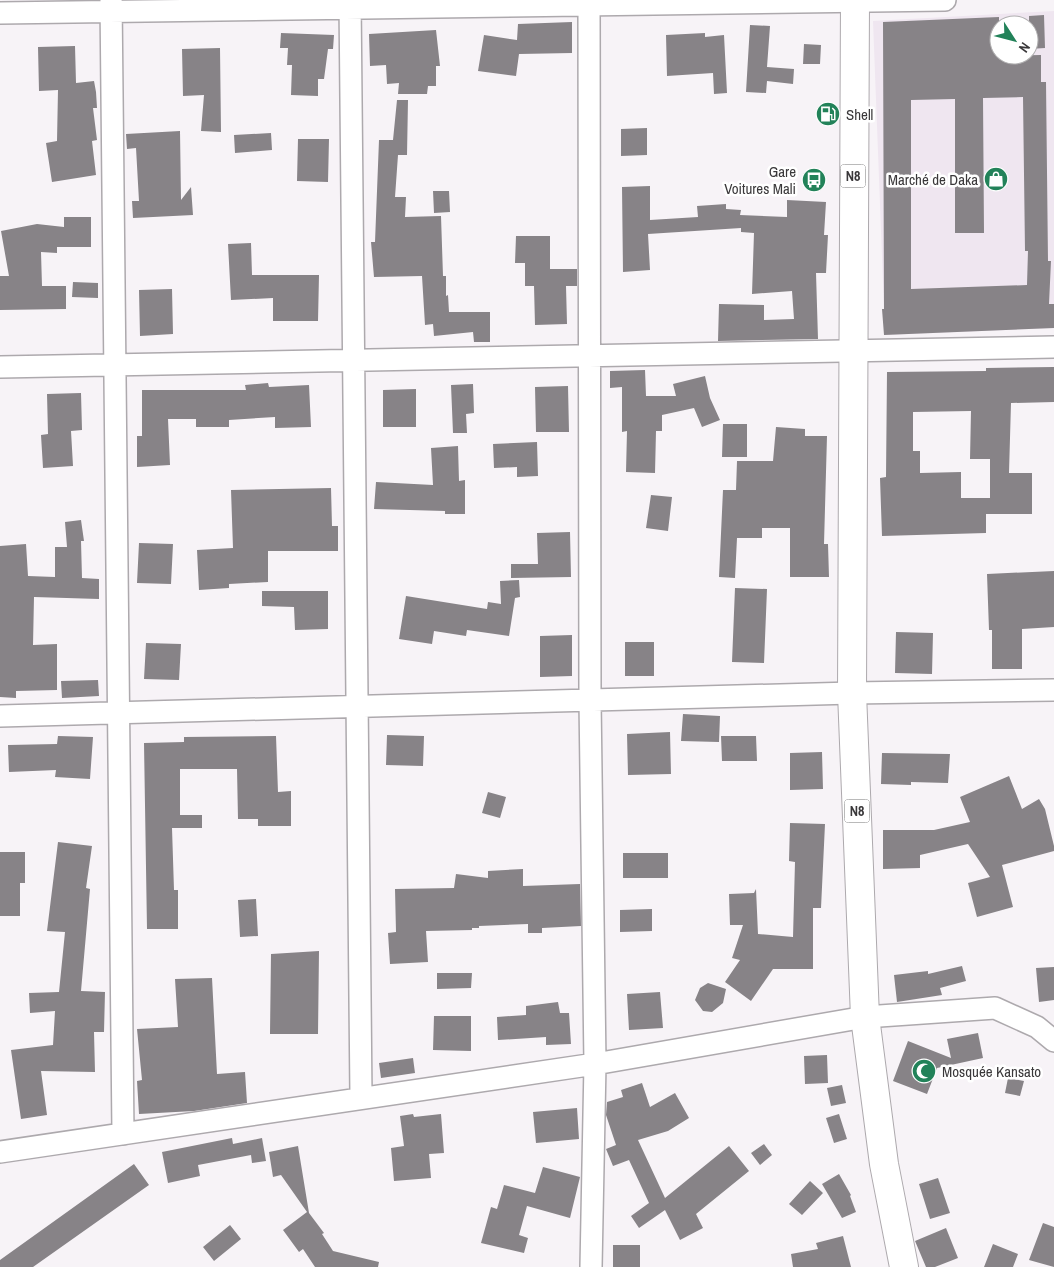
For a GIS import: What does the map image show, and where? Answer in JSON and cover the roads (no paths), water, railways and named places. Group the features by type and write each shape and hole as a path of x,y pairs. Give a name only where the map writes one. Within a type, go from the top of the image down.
{"main road":[{"name":"N8","path":"854,1 852,693 864,1016 884,1164 904,1267"}],"street":[{"path":"0,13 111,6 944,0"},
{"path":"588,3 590,700 595,1064 591,1267"},
{"path":"350,4 361,1098"},
{"path":"111,6 123,1134"},
{"path":"0,366 589,354 852,352 1054,346"},
{"path":"0,716 852,693 1054,690"},
{"path":"0,1152 595,1064 864,1016 995,1008 1037,1027 1054,1041"}],"place":[{"name":"Shell","path":"828,114"},
{"name":"Marché de Daka","path":"996,179"},
{"name":"Gare Voitures Mali","path":"814,180"},
{"name":"Mosquée Kansato","path":"924,1071"}]}
